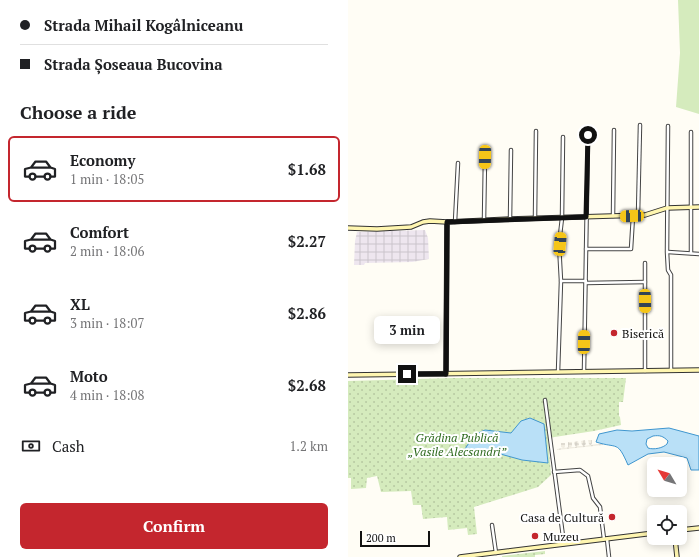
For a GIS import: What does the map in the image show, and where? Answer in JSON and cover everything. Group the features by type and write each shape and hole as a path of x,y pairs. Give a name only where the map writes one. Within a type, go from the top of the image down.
{"main road":[{"path":"348,228 377,229 411,227 430,221 455,222 638,216 668,208 699,207"},
{"path":"446,374 447,222"},
{"path":"348,375 645,372 699,370"},
{"path":"687,529 699,528"},
{"path":"460,557 647,534"},
{"path":"676,545 677,557"}],"street":[{"path":"638,216 640,125"},
{"path":"668,126 667,252 668,270 671,275 671,371"},
{"path":"613,216 614,130"},
{"path":"535,219 536,131"},
{"path":"691,132 691,253"},
{"path":"584,372 588,135"},
{"path":"558,372 563,137"},
{"path":"510,219 511,150"},
{"path":"484,221 485,157"},
{"path":"455,222 458,163"},
{"path":"586,249 630,250 632,247 632,216"},
{"path":"667,252 699,254"},
{"path":"645,263 645,372"},
{"path":"561,281 645,282"},
{"path":"545,400 564,544"},
{"path":"554,472 580,470 588,476 593,498 600,507 609,557"},
{"path":"492,525 496,553"}],"shaded area":[{"path":"425,230 428,238 429,259 412,262 365,263 364,265 354,265 357,232"},
{"path":"585,440 586,444 584,446 590,445 588,440 592,440 591,445 603,445 557,450 563,448 561,447 561,443 565,443 564,448 570,447 568,447 568,442 572,442 571,447 577,447 575,446 574,442 578,441 578,446 583,446 581,441"}],"green space":[{"path":"678,0 699,0 699,114 676,107 680,53"},
{"name":"Grădina Publică „Vasile Alecsandri”","path":"453,378 626,378 623,402 619,402 619,416 621,425 548,438 551,475 538,487 474,507 477,534 468,535 467,528 448,530 447,517 423,519 421,505 413,505 411,491 381,492 377,476 367,478 366,488 351,489 351,478 348,478 348,381"},
{"path":"545,551 545,554 535,555 535,557 502,557 502,556"}],"water":[{"path":"530,418 544,424 548,463 522,460 486,450 465,449 474,435 485,430 511,433 521,421"},
{"path":"669,428 699,436 699,470 691,470 687,457 664,452 648,454 628,465 619,449 596,442 599,434 617,430 632,431","holes":["653,436 661,436 668,441 667,444 663,447 653,449 648,448 646,444 647,439"]}],"place":[{"name":"Biserică","path":"614,333"},
{"name":"Casa de Cultură","path":"612,517"},
{"name":"Muzeu","path":"535,536"}],"route":[{"path":"407,374 446,374 447,222 586,217 588,135"}]}
